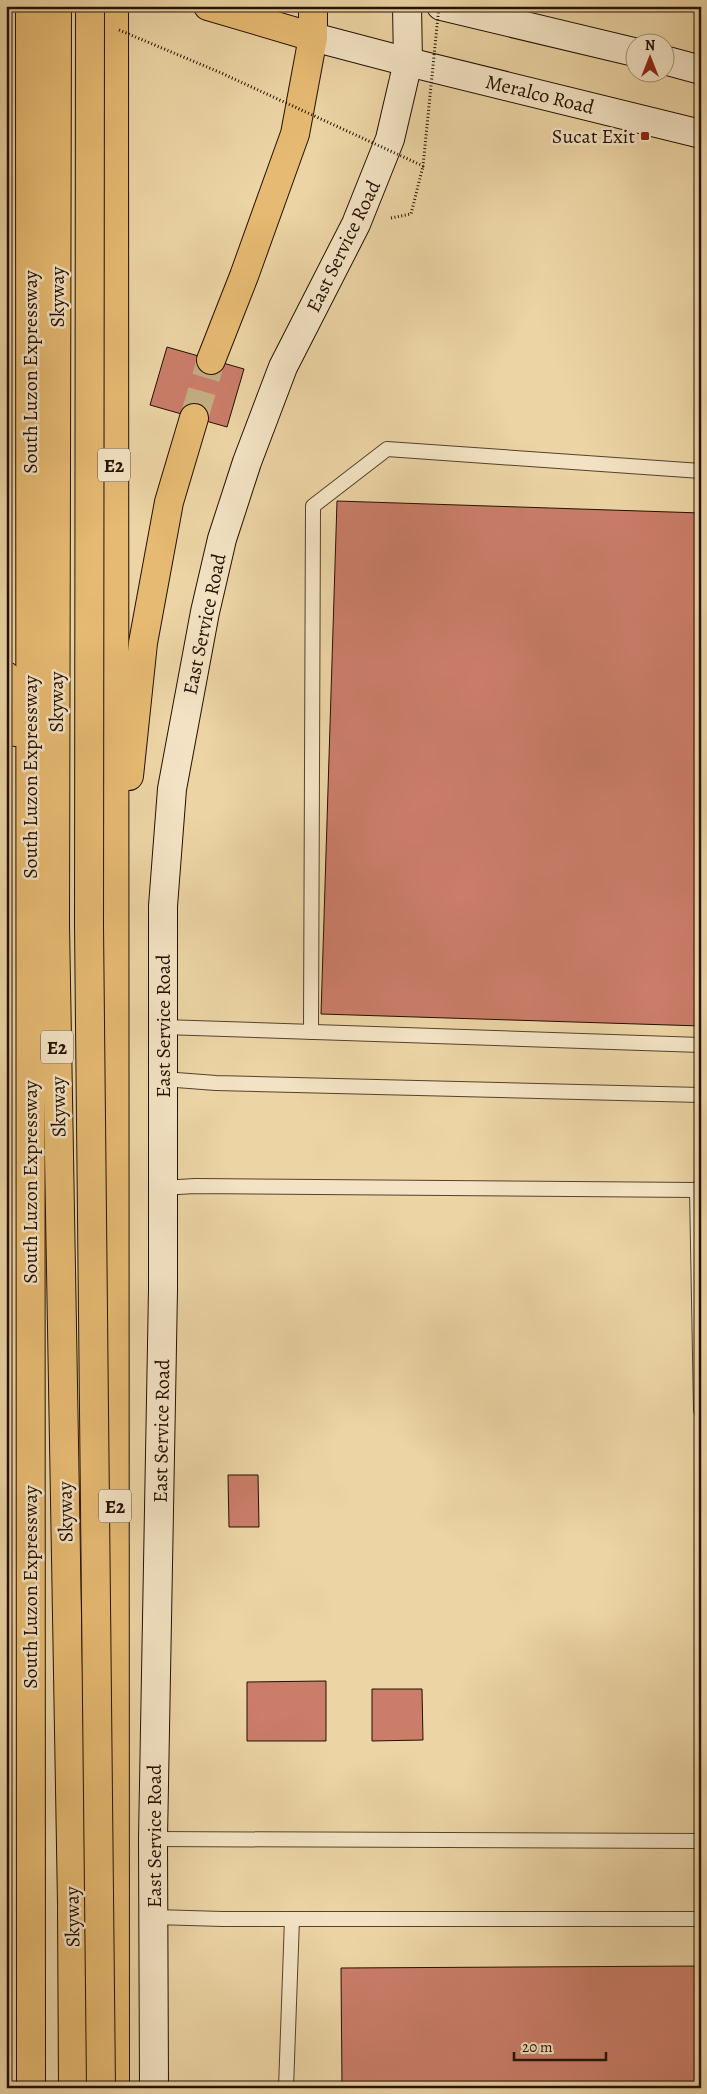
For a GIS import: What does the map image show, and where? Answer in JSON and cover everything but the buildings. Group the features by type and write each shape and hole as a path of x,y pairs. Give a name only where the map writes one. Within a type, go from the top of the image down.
{"main road":[{"name":"South Luzon Expressway","path":"30,6 31,2088"},
{"name":"Skyway","path":"57,6 55,924 72,1884 73,2088"},
{"name":"Skyway","path":"90,6 89,926 101,2088"},
{"path":"208,6 313,37"},
{"path":"211,360 244,276 295,134 313,37 313,6"},
{"name":"East Service Road","path":"154,2088 153,1839 164,1290 162,1188 164,1079 163,906 172,789 203,621 222,539 247,462 283,367 356,224 390,140 408,62 406,6"},
{"path":"440,6 624,50"},
{"name":"E2","path":"115,2088 114,924 116,18"},
{"name":"Meralco Road","path":"313,37 701,134"},
{"path":"674,63 701,70"},
{"path":"114,924 143,644 169,502 194,418"},
{"path":"6,676 14,710 30,938"}],"lane":[{"path":"311,1032 313,506 388,449 701,471"},
{"path":"163,1027 701,1045"},
{"path":"164,1079 216,1083 701,1095"},
{"path":"162,1188 204,1186 699,1188 701,1410"},
{"path":"153,1839 701,1841"},
{"path":"154,1917 292,1920 701,1920"},
{"path":"286,2088 292,1920"}],"path":[{"path":"411,214 423,166 440,6"},
{"path":"116,18 220,72 423,166"}],"tunnel":[{"path":"194,418 211,360"}],"place":[{"name":"Sucat Exit","path":"645,136"}]}
